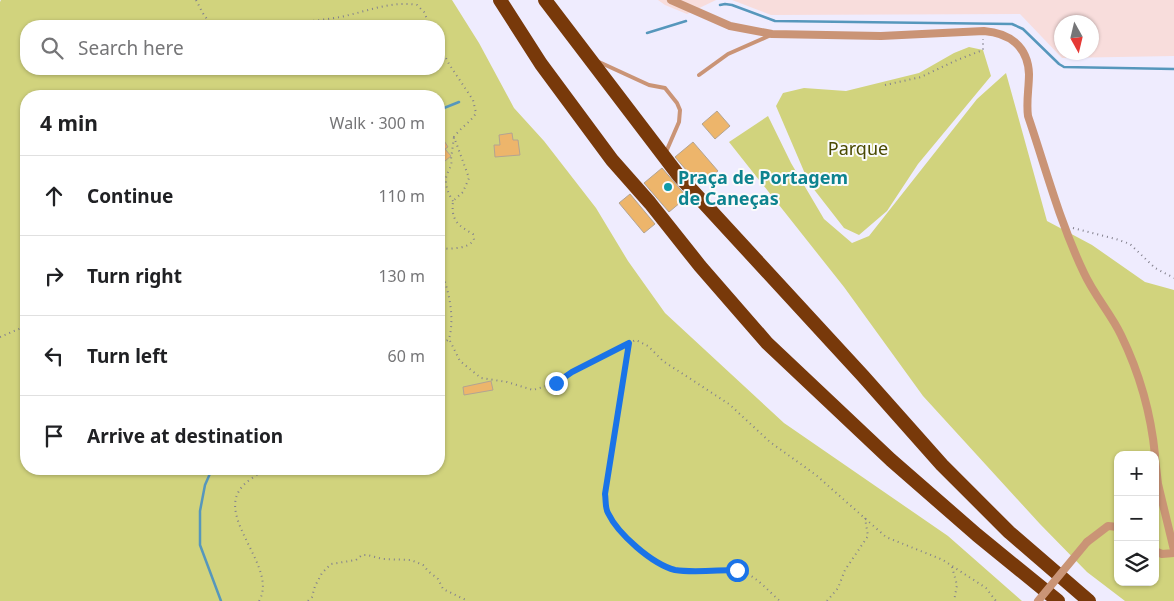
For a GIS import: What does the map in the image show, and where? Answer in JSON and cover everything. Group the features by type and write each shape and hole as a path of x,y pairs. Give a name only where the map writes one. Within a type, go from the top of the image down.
{"highway":[{"path":"500,0 541,64 601,145 700,266 761,336 891,460 976,535 1058,601"},
{"path":"545,0 678,176 863,376 942,465 1009,532 1089,601"},
{"path":"1077,589 1097,601"}],"street":[{"path":"671,0 730,26 772,34 881,36 984,31 998,32 1012,39 1021,48 1028,65 1028,116 1060,217 1085,275 1121,335 1136,371 1152,430 1154,451"},
{"path":"1159,488 1174,552 1159,553"},
{"path":"1038,601 1087,542 1108,526 1114,526"}],"lane":[{"path":"699,75 728,54 772,34"},
{"path":"589,57 649,85 665,88 677,103 680,110 679,122 664,156"}],"path":[{"path":"196,0 204,16 208,20"},
{"path":"314,20 335,18 402,3 418,5 427,20"},
{"path":"885,85 921,77 983,50 984,31"},
{"path":"445,55 476,106 476,113 472,119 461,127 454,137 452,162 446,179 448,193 453,201 452,213 461,228 473,234 474,240 470,244 458,248 445,249"},
{"path":"453,201 463,192 469,178 454,137"},
{"path":"1064,225 1130,244 1156,268 1174,278"},
{"path":"445,283 451,320 449,339 460,361 481,378 507,382 533,390 556,383 580,368 636,340 648,346 663,361 729,404 770,442 816,475 886,538 943,560 986,588 996,601"},
{"path":"0,337 20,329"},
{"path":"445,342 449,339"},
{"path":"629,343 605,494 607,511 617,529 650,558 675,570 737,570 753,578 780,601"},
{"path":"258,475 240,489 235,498 235,508 238,523 256,559 263,594 259,601"},
{"path":"827,601 838,588 846,570 868,536 865,518"},
{"path":"308,601 312,597 322,573 331,564 356,560 362,555 367,554 383,559 412,560 423,565 428,572 438,579 443,589 468,601"},
{"path":"952,566 957,585 954,601"}],"shaded area":[{"path":"658,0 716,0 687,14"},
{"path":"732,0 1174,0 1174,56 1099,57 1099,15 1054,15 1054,50 1020,14 771,15"}],"green space":[{"path":"1,0 452,0 479,43 514,108 544,141 596,208 628,261 665,313 784,423 948,536 1022,601 0,601"},
{"name":"Parque","path":"969,47 983,50 991,76 918,164 887,211 859,235 844,228 809,183 776,106 783,93 804,88 846,91 919,73 954,53"},
{"path":"1006,73 1047,221 1092,245 1145,282 1174,290 1174,601 1125,601 1087,572 1040,524 923,396 844,287 729,142 768,116 791,163 824,219 852,243 869,236 977,99"}],"building":[{"path":"717,111 730,126 715,139 702,124"},
{"path":"512,133 513,140 518,140 520,155 495,157 494,145 500,145 499,135"},
{"path":"693,142 718,171 700,186 675,157"},
{"path":"445,149 451,156 445,161"},
{"path":"662,168 687,197 669,212 644,183"},
{"path":"630,194 655,224 644,233 619,203"},
{"path":"491,381 493,390 464,395 463,387"}],"waterway":[{"path":"720,5 732,5 775,21 1012,24 1023,29 1064,67 1174,69"},
{"path":"647,33 686,21"},
{"path":"445,108 459,102"},
{"path":"209,475 205,485 200,511 200,545 221,601"}],"place":[{"name":"Praça de Portagem de Caneças","path":"668,187"}],"route":[{"path":"556,383 572,372 629,343 605,494 607,511 617,529 650,558 675,570 737,570"}]}
